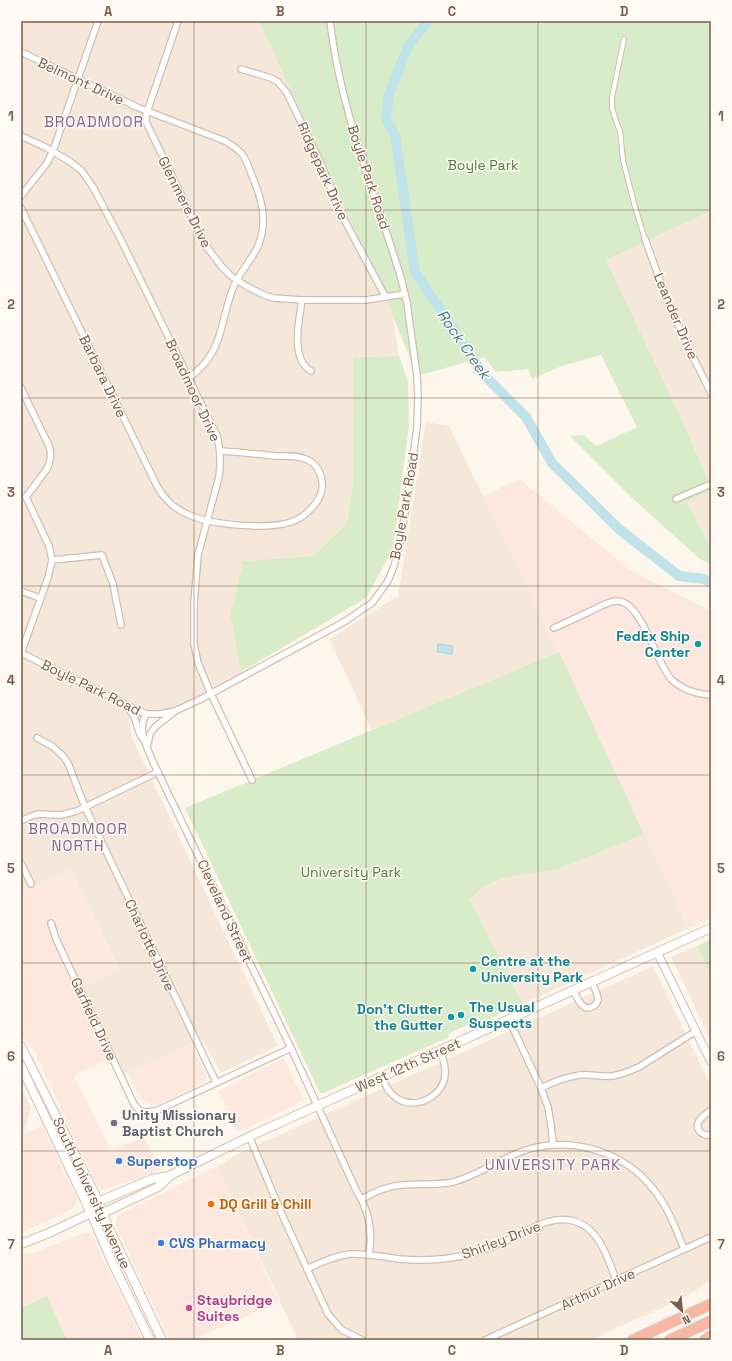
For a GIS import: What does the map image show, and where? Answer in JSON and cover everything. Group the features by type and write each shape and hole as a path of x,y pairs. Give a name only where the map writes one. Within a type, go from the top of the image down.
{"highway":[{"path":"633,1340 711,1304"},
{"path":"670,1340 711,1321"},
{"path":"705,1340 711,1336"}],"main road":[{"name":"West 12th Street","path":"98,1202 152,1179 171,1175 249,1136 711,928"},
{"name":"South University Avenue","path":"21,1046 98,1202 162,1340"},
{"name":"South University Avenue","path":"21,1066 112,1262 150,1339"},
{"name":"West 12th Street","path":"103,1214 158,1187 171,1175"},
{"path":"21,1244 49,1233 90,1213 98,1202"},
{"path":"90,1213 103,1214"}],"street":[{"path":"21,196 47,163 53,151 98,21"},
{"name":"Glenmere Drive","path":"178,21 147,112 146,119 147,124 206,246 222,267 237,281 255,291 264,295 284,299 366,300 404,294"},
{"name":"Boyle Park Road","path":"21,653 146,714 160,714 175,711 211,694 344,622 372,603 388,581 399,548 408,495 417,427 417,376 412,335 404,294 392,250 341,87 330,21"},
{"path":"624,39 612,96 612,108 620,131 623,160 645,239"},
{"name":"Belmont Drive","path":"21,52 147,112 225,141 237,150 245,160 263,206 263,224 257,247 233,287 219,340 214,351 210,359 189,378"},
{"name":"Ridgepark Drive","path":"241,68 271,78 278,82 287,93 322,166 338,208 385,296"},
{"name":"Broadmoor Drive","path":"21,136 53,151 78,168 93,186 217,436 221,451 219,477 198,555 193,630 194,644 198,663 211,694 252,780"},
{"name":"Barbara Drive","path":"21,208 162,496 169,503 180,511 195,518 241,525 262,526 285,524 297,519 310,510 319,499 322,489 320,472 315,465 306,459 289,456 221,451"},
{"name":"Leander Drive","path":"645,239 667,300 691,354 711,392"},
{"path":"302,300 298,343 300,360 305,367 311,371"},
{"path":"21,388 49,446 51,454 47,469 24,496 49,546 52,560 48,578 21,653"},
{"path":"676,499 711,484"},
{"path":"52,560 102,555 113,584 121,625"},
{"path":"21,591 40,598"},
{"path":"554,628 606,604 615,601 626,603 639,617 660,660 671,678 686,690 698,694 711,695"},
{"path":"124,703 136,722 138,734 144,740"},
{"path":"147,747 150,734 155,727 175,711"},
{"name":"Cleveland Street","path":"146,714 143,719 144,740 158,772 291,1048 356,1190 362,1199 370,1227 371,1238 369,1254"},
{"name":"Charlotte Drive","path":"37,738 52,746 68,763 84,807 216,1082"},
{"path":"21,821 38,814 61,815 77,811 158,772"},
{"path":"21,863 31,884"},
{"name":"Garfield Drive","path":"51,923 56,938 134,1104 142,1111 148,1113 156,1111 216,1082"},
{"path":"657,952 711,1062"},
{"path":"573,990 581,1004 586,1008 592,1007 598,998 592,982"},
{"path":"509,1020 541,1088 549,1112 553,1144"},
{"path":"541,1088 574,1076 612,1076 631,1071 639,1068 696,1031"},
{"path":"216,1082 291,1048"},
{"path":"382,1077 391,1094 399,1099 414,1102 423,1101 430,1098 441,1088 445,1075 444,1062 440,1051"},
{"path":"711,1110 698,1122 701,1133 711,1135"},
{"path":"249,1136 324,1306 333,1321 349,1334 362,1340"},
{"path":"362,1199 395,1186 432,1185 455,1181 531,1149 553,1144 579,1146 600,1151 616,1158 634,1169 660,1198 684,1249"},
{"name":"Shirley Drive","path":"307,1269 335,1257 350,1254 369,1254 400,1259 426,1260 452,1258 484,1250 546,1222 567,1219 583,1224 595,1235 602,1246 616,1280"},
{"name":"Arthur Drive","path":"485,1340 711,1237"}],"shaded area":[{"path":"21,21 260,21 388,287 399,356 353,357 353,481 347,524 313,556 243,561 230,614 242,676 168,713 129,719 131,734 135,744 278,1046 221,1073 202,1039 121,1076 79,988 119,969 70,870 21,892"},
{"path":"711,211 711,487 678,411 606,260"},
{"path":"426,422 449,426 559,652 372,730 329,639 398,596"},
{"path":"519,479 633,572 711,611 711,919 689,928 483,496"},
{"path":"711,491 711,548 687,501"},
{"path":"644,834 689,928 523,1004 470,899 482,888 502,878 558,869"},
{"path":"70,870 119,970 79,989 112,1058 74,1076 111,1150 144,1137 160,1169 139,1179 125,1182 104,1190 98,1186 60,1109 60,1105 34,1050 26,1042 21,1032 21,892"},
{"path":"697,946 711,976 711,1041 671,957"},
{"path":"653,966 711,1086 711,1280 684,1298 589,1340 298,1340 217,1166 242,1152"},
{"path":"191,1044 207,1077 205,1082 158,1105 151,1104 141,1099 128,1073"},
{"path":"284,1058 304,1101 237,1132 218,1091"},
{"path":"21,1087 31,1108 21,1144"},
{"path":"42,1126 77,1200 74,1207 70,1210 21,1233 21,1144 24,1134"},
{"path":"217,1166 279,1302 192,1340 170,1340 116,1227 117,1217 122,1213"},
{"path":"86,1232 91,1234 142,1340 67,1340 47,1296 22,1307 21,1254 34,1253"}],"green space":[{"name":"Boyle Park","path":"259,21 711,21 711,211 606,260 678,411 711,487 711,491 687,501 711,548 711,565 700,559 631,497 570,436 583,435 597,446 637,427 601,355 562,366 532,379 528,369 496,372 484,357 417,376 385,296"},
{"path":"399,356 408,382 409,426 393,549 366,598 241,672 230,614 243,561 313,556 347,524 353,481 353,357"},
{"name":"University Park","path":"559,652 644,834 558,869 502,878 482,888 470,899 523,1004 471,1027 467,1025 448,1034 449,1037 320,1093 185,808"},
{"path":"711,939 711,976 697,946"},
{"path":"47,1296 67,1340 21,1340 21,1306 22,1307"}],"water":[{"path":"438,644 453,646 452,654 437,652"}],"waterway":[{"name":"Rock Creek","path":"428,21 408,46 389,94 386,119 395,135 415,272 484,375 526,417 552,463 619,529 679,576 704,579 711,583"}],"place":[{"name":"FedEx Ship Center","path":"698,644"},
{"name":"Centre at the University Park","path":"473,969"},
{"name":"The Usual Suspects","path":"461,1015"},
{"name":"Don't Clutter the Gutter","path":"451,1017"},
{"name":"Unity Missionary Baptist Church","path":"114,1123"},
{"name":"Superstop","path":"119,1161"},
{"name":"DQ Grill & Chill","path":"211,1204"},
{"name":"CVS Pharmacy","path":"161,1243"},
{"name":"Staybridge Suites","path":"189,1308"}],"district":[{"name":"BROADMOOR","path":"94,121"},
{"name":"BROADMOOR NORTH","path":"78,836"},
{"name":"UNIVERSITY PARK","path":"553,1164"}]}
